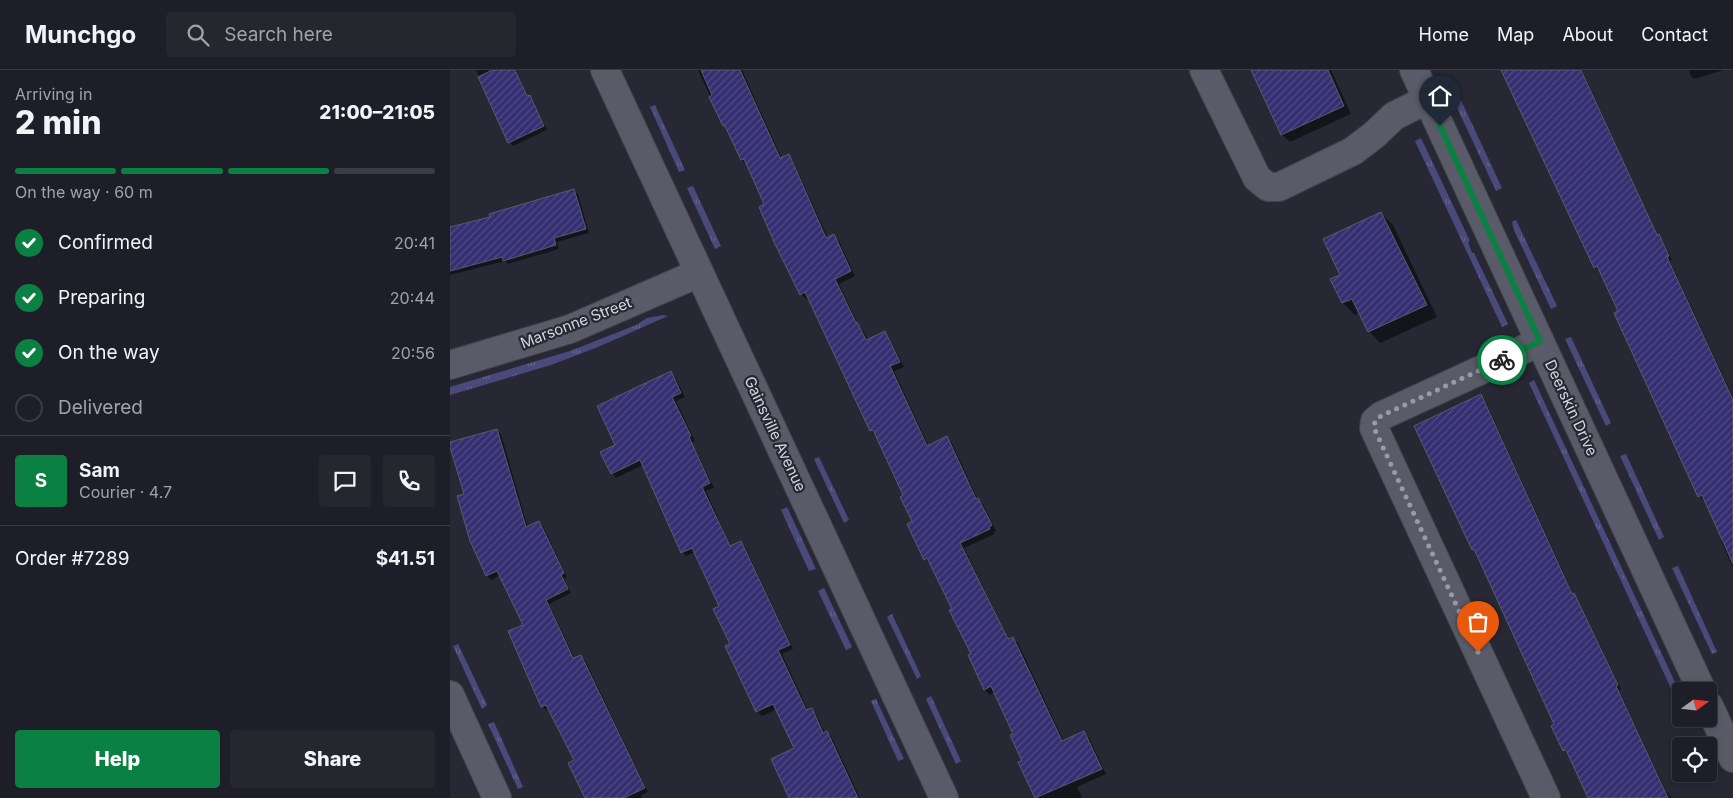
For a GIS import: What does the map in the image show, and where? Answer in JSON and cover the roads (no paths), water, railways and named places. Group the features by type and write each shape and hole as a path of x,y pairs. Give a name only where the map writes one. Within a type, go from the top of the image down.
{"street":[{"name":"Gainsville Avenue","path":"605,70 944,798"},
{"path":"1204,70 1257,178 1268,187 1279,187 1354,151 1394,116 1425,80"},
{"name":"Deerskin Drive","path":"1425,80 1540,341 1698,682"},
{"name":"Marsonne Street","path":"450,365 570,329 699,273"},
{"path":"1540,341 1381,416 1375,421 1374,428 1546,798"},
{"path":"450,695 497,798"},
{"path":"1718,726 1733,758"}]}
